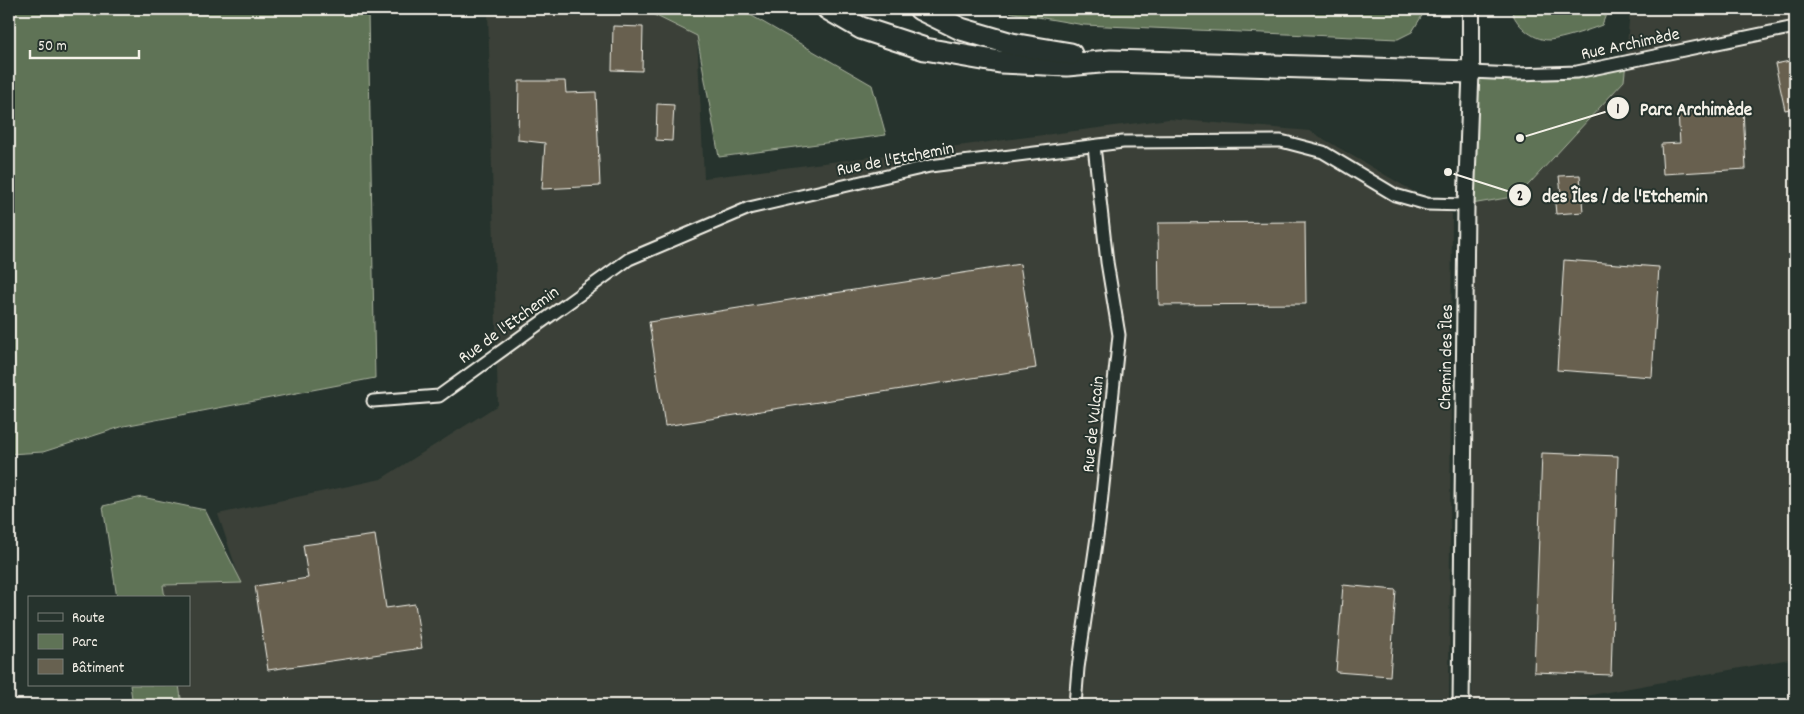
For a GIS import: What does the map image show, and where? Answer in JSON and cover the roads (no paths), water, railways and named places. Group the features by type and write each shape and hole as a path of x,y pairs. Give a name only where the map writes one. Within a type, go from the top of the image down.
{"highway":[{"path":"828,9 861,28 925,49 1000,62 1067,66 1111,61"},
{"path":"920,9 961,29 1012,44 1111,61 1471,72"}],"main road":[{"name":"Chemin des Îles","path":"1471,9 1471,72"}],"street":[{"name":"Rue Archimède","path":"1471,72 1515,74 1577,72 1795,27"},
{"name":"Chemin des Îles","path":"1461,705 1466,205 1471,72"},
{"name":"Rue de l'Etchemin","path":"373,401 439,396 629,258 749,208 930,166 1124,142 1280,141 1323,152 1395,195 1427,204 1466,205"},
{"name":"Rue de Vulcain","path":"1075,705 1078,668 1099,523 1118,335 1107,262 1094,146"}],"place":[{"name":"Parc Archimède","path":"1520,138"},
{"name":"des Îles / de l'Etchemin","path":"1448,172"}]}
